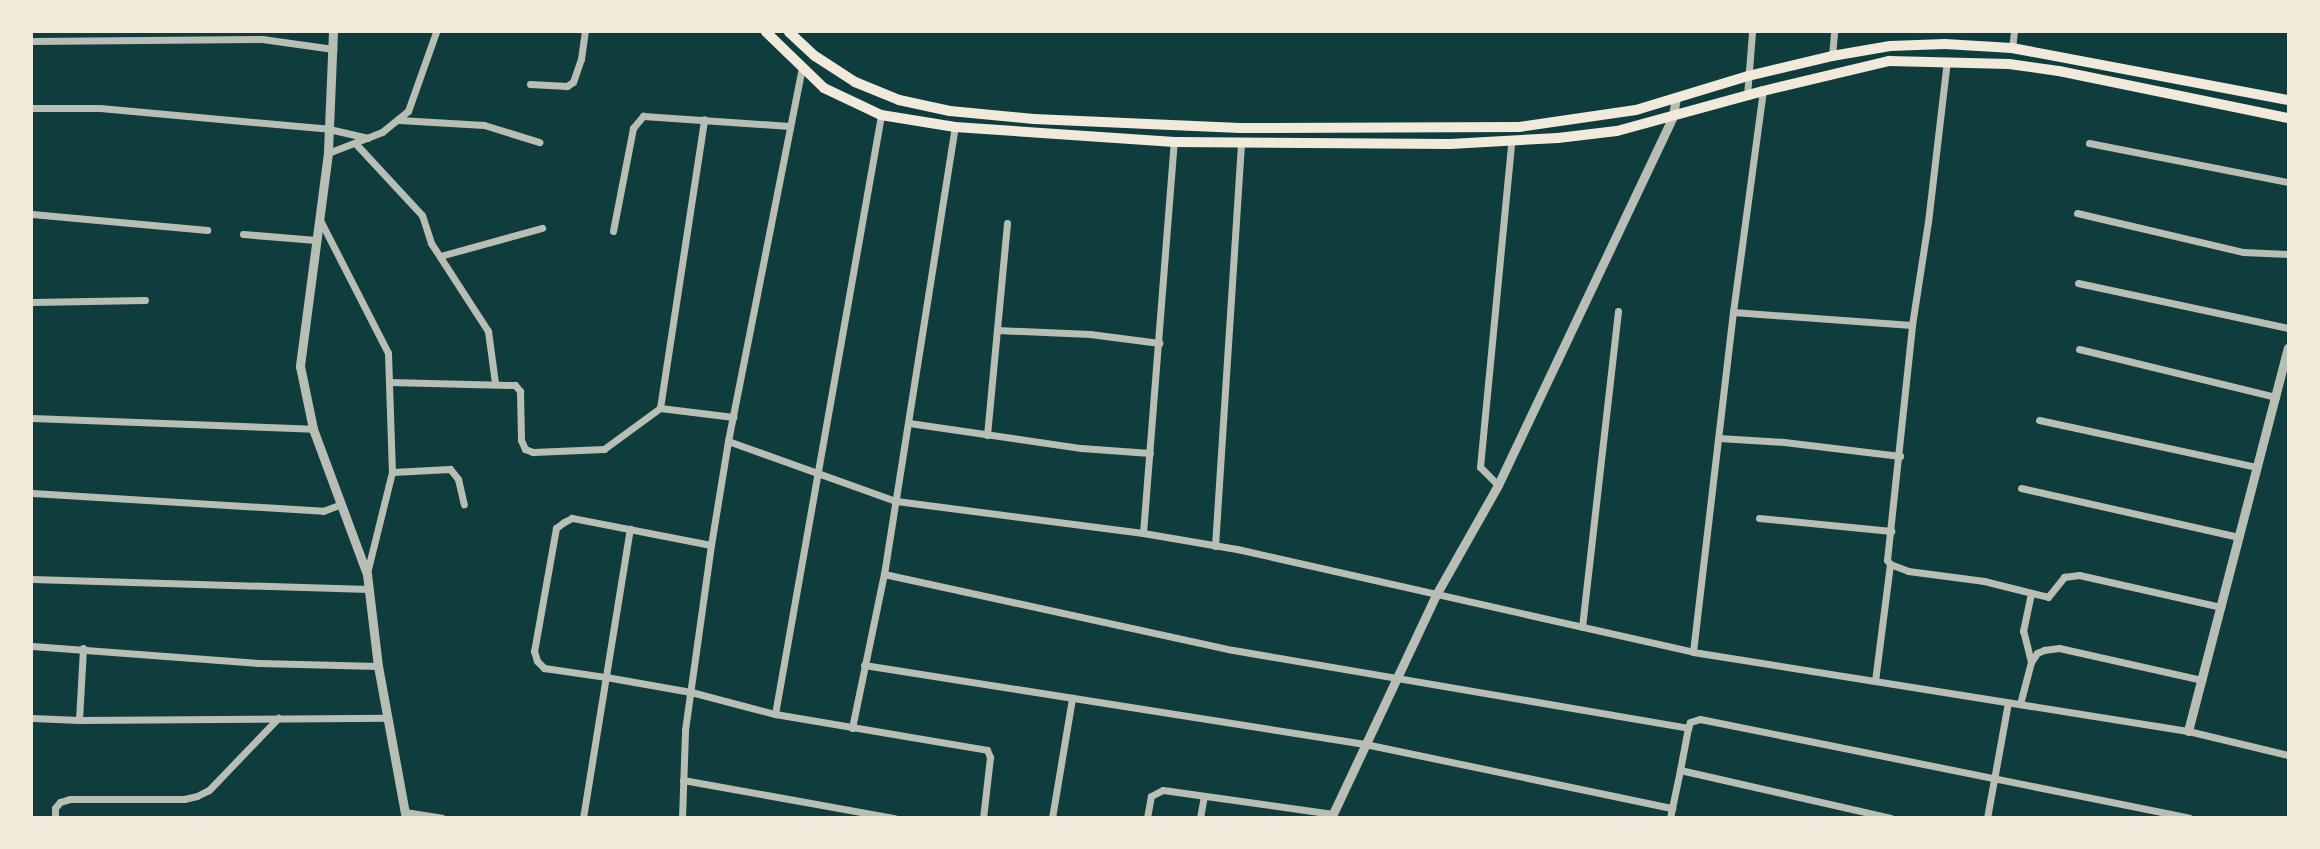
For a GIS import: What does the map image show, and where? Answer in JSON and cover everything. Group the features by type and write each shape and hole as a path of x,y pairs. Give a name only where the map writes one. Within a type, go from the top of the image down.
{"main road":[{"path":"766,32 824,88 881,115 955,127 1174,142 1511,143 1617,131 1763,90 1889,61 1947,61 2059,71 2288,118"},
{"path":"789,32 815,56 855,82 900,100 950,111 1034,119 1240,128 1519,127 1636,110 1748,76 1832,56 1890,46 1945,44 2012,48 2288,100"}],"street":[{"path":"333,32 328,153 300,366 313,429 339,505 367,574 378,666 406,815 442,817"},
{"path":"328,153 368,138 399,120 408,111 436,32"},
{"path":"530,84 566,86 573,82 581,59 585,32"},
{"path":"1747,96 1752,32"},
{"path":"1832,56 1834,32"},
{"path":"2012,48 2014,32"},
{"path":"32,41 262,35 332,49"},
{"path":"1875,681 1890,564 1887,560 1912,325 1928,222 1947,61"},
{"path":"682,817 691,692 711,545 728,441 802,66"},
{"path":"1693,652 1733,312 1763,90"},
{"path":"1147,817 1151,796 1155,791 1332,816 1437,593 1498,485 1674,116 1676,98"},
{"path":"32,107 100,108 329,128 368,138"},
{"path":"613,231 636,122 652,115 790,126"},
{"path":"775,714 881,115"},
{"path":"660,408 704,119"},
{"path":"399,120 484,125 539,142"},
{"path":"852,728 884,574 955,127"},
{"path":"1143,533 1174,142"},
{"path":"1215,546 1241,142"},
{"path":"355,143 416,205 440,256 488,331 495,383"},
{"path":"1498,485 1480,467 1511,143"},
{"path":"2090,143 2288,182"},
{"path":"2077,213 2243,252 2288,254"},
{"path":"32,214 207,230"},
{"path":"319,219 386,346 392,472 367,574"},
{"path":"987,435 1007,223"},
{"path":"440,256 542,228"},
{"path":"243,234 316,240"},
{"path":"2078,283 2288,327"},
{"path":"32,302 145,300"},
{"path":"1582,627 1618,311"},
{"path":"1733,312 1912,325"},
{"path":"997,330 1090,334 1159,344"},
{"path":"2188,731 2288,348"},
{"path":"2079,349 2276,397"},
{"path":"389,382 508,383 520,391 521,440 525,449 533,452 604,449 660,408 733,416"},
{"path":"32,418 313,429"},
{"path":"2039,420 2258,467"},
{"path":"909,424 1150,453"},
{"path":"1719,438 1784,442 1900,456"},
{"path":"728,441 896,501 1143,533 1215,546 1437,593 1693,652 2188,731 2288,755"},
{"path":"392,472 450,469 458,479 464,505"},
{"path":"2021,488 2239,537"},
{"path":"32,493 323,511 339,505"},
{"path":"1759,518 1891,531"},
{"path":"711,545 572,519 556,528 534,651 537,661 544,668 691,692 775,714 987,750 990,757 983,817"},
{"path":"583,817 630,529"},
{"path":"1890,564 1908,571 1984,581 2048,597 2064,577 2079,575 2221,607"},
{"path":"884,574 1233,650 1688,727"},
{"path":"32,579 369,589"},
{"path":"2031,593 2023,631 2031,662"},
{"path":"32,646 260,663 378,666"},
{"path":"79,720 83,648"},
{"path":"2020,704 2031,662 2037,653 2059,648 2202,680"},
{"path":"864,665 1365,744 1672,808"},
{"path":"1052,817 1072,698"},
{"path":"1987,817 2008,703"},
{"path":"32,718 388,718"},
{"path":"55,817 55,808 60,802 69,799 184,799 197,796 209,790 278,718"},
{"path":"1670,817 1688,727 1690,722 1700,719 1993,780 2189,817"},
{"path":"1680,770 1891,817"},
{"path":"683,779 895,817"},
{"path":"1200,817 1204,796"}]}
